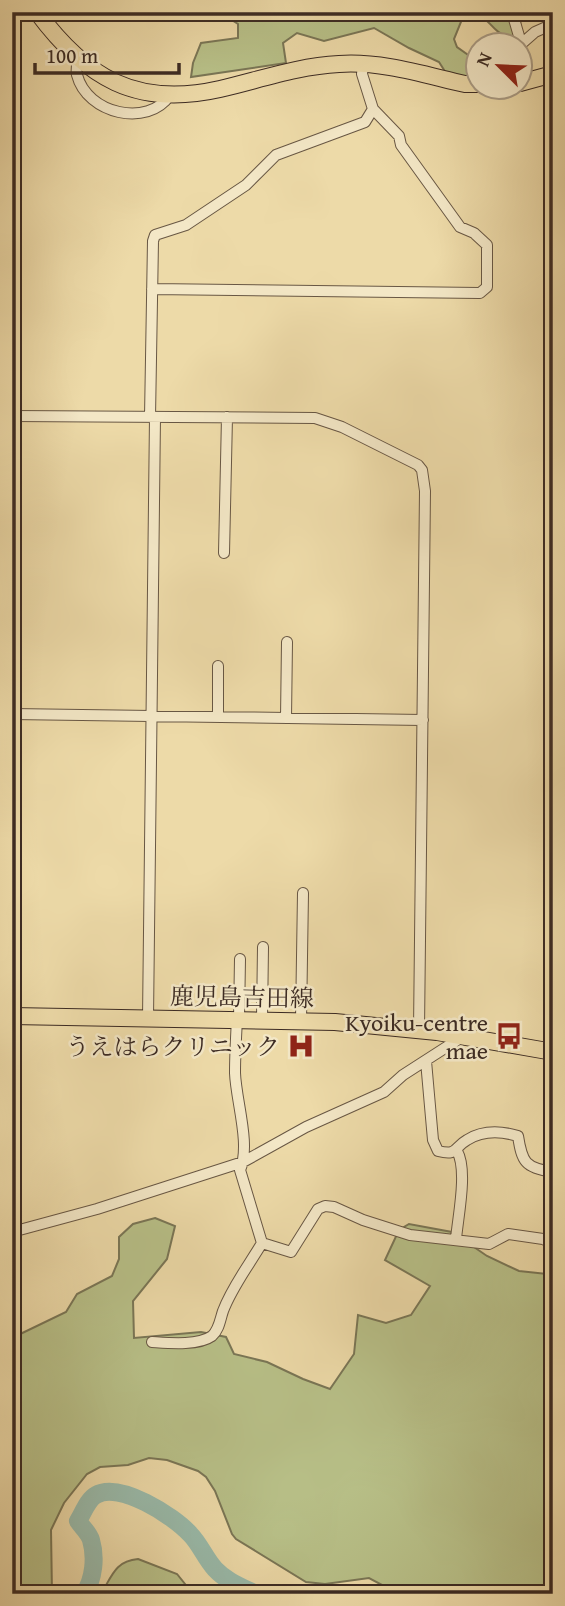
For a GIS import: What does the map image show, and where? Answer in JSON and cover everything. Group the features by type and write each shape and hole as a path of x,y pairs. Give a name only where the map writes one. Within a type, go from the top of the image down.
{"main road":[{"path":"37,12 78,59 110,81 149,94 170,95 219,89 306,68 339,64 363,64 463,83"},
{"path":"534,79 553,74"},
{"name":"鹿児島吉田線","path":"12,1016 301,1021 419,1030 553,1052"}],"street":[{"path":"512,12 517,32"},
{"path":"534,33 553,24"},
{"path":"78,59 77,74 81,83 99,104 109,110 130,114 155,110 164,104 170,95"},
{"path":"152,289 485,291 487,245 474,233 460,227 401,145 399,136 373,109 362,74 363,64"},
{"path":"148,1018 153,241 155,235 186,225 246,185 276,155 365,121 373,109"},
{"path":"12,416 304,418 329,422 395,451 422,470 425,491 419,1030"},
{"path":"225,553 227,417"},
{"path":"286,718 287,642"},
{"path":"218,666 218,717"},
{"path":"12,714 423,720"},
{"path":"301,1021 303,893"},
{"path":"262,1019 263,947"},
{"path":"240,959 235,1073 243,1134 243,1162 240,1170 262,1243 291,1252 318,1209 325,1206 410,1236 489,1244 508,1234 553,1244"},
{"path":"12,1232 97,1209 243,1162 306,1127 384,1092 403,1075 462,1037"},
{"path":"426,1061 433,1140 438,1151 457,1151 466,1140 483,1133 505,1132 518,1136 524,1162 532,1168 553,1172"},
{"path":"456,1239 462,1178 457,1151"},
{"path":"152,1342 176,1344 204,1340 212,1336 217,1330 224,1308 262,1243"}],"green space":[{"path":"219,12 465,12 454,39 457,47 463,51 463,85 453,84 439,62 374,28 324,41 297,33 283,43 286,63 191,77 201,43 238,38 238,24"},
{"path":"475,12 521,12 520,26 516,32 498,32"},
{"path":"155,1218 175,1226 167,1259 133,1301 134,1338 201,1332 226,1337 234,1354 267,1362 330,1389 354,1354 358,1315 386,1323 411,1315 430,1286 385,1260 399,1230 409,1224 452,1232 487,1256 519,1271 547,1274 553,1269 553,1585 535,1592 525,1589 496,1594 399,1594 369,1578 325,1584 306,1582 236,1539 206,1477 198,1471 167,1460 149,1458 128,1465 100,1467 87,1474 64,1503 51,1530 52,1594 12,1594 12,1338 66,1312 77,1294 112,1276 119,1259 119,1237 133,1224"},
{"path":"138,1559 177,1574 193,1594 101,1594 119,1566"}],"waterway":[{"path":"84,1594 92,1575 93,1547 90,1537 78,1521 91,1500 106,1492 132,1496 172,1518 194,1538 219,1573 256,1594"}],"place":[{"name":"Kyoiku-centre mae","path":"509,1036"},
{"name":"うえはらクリニック","path":"301,1046"}]}
